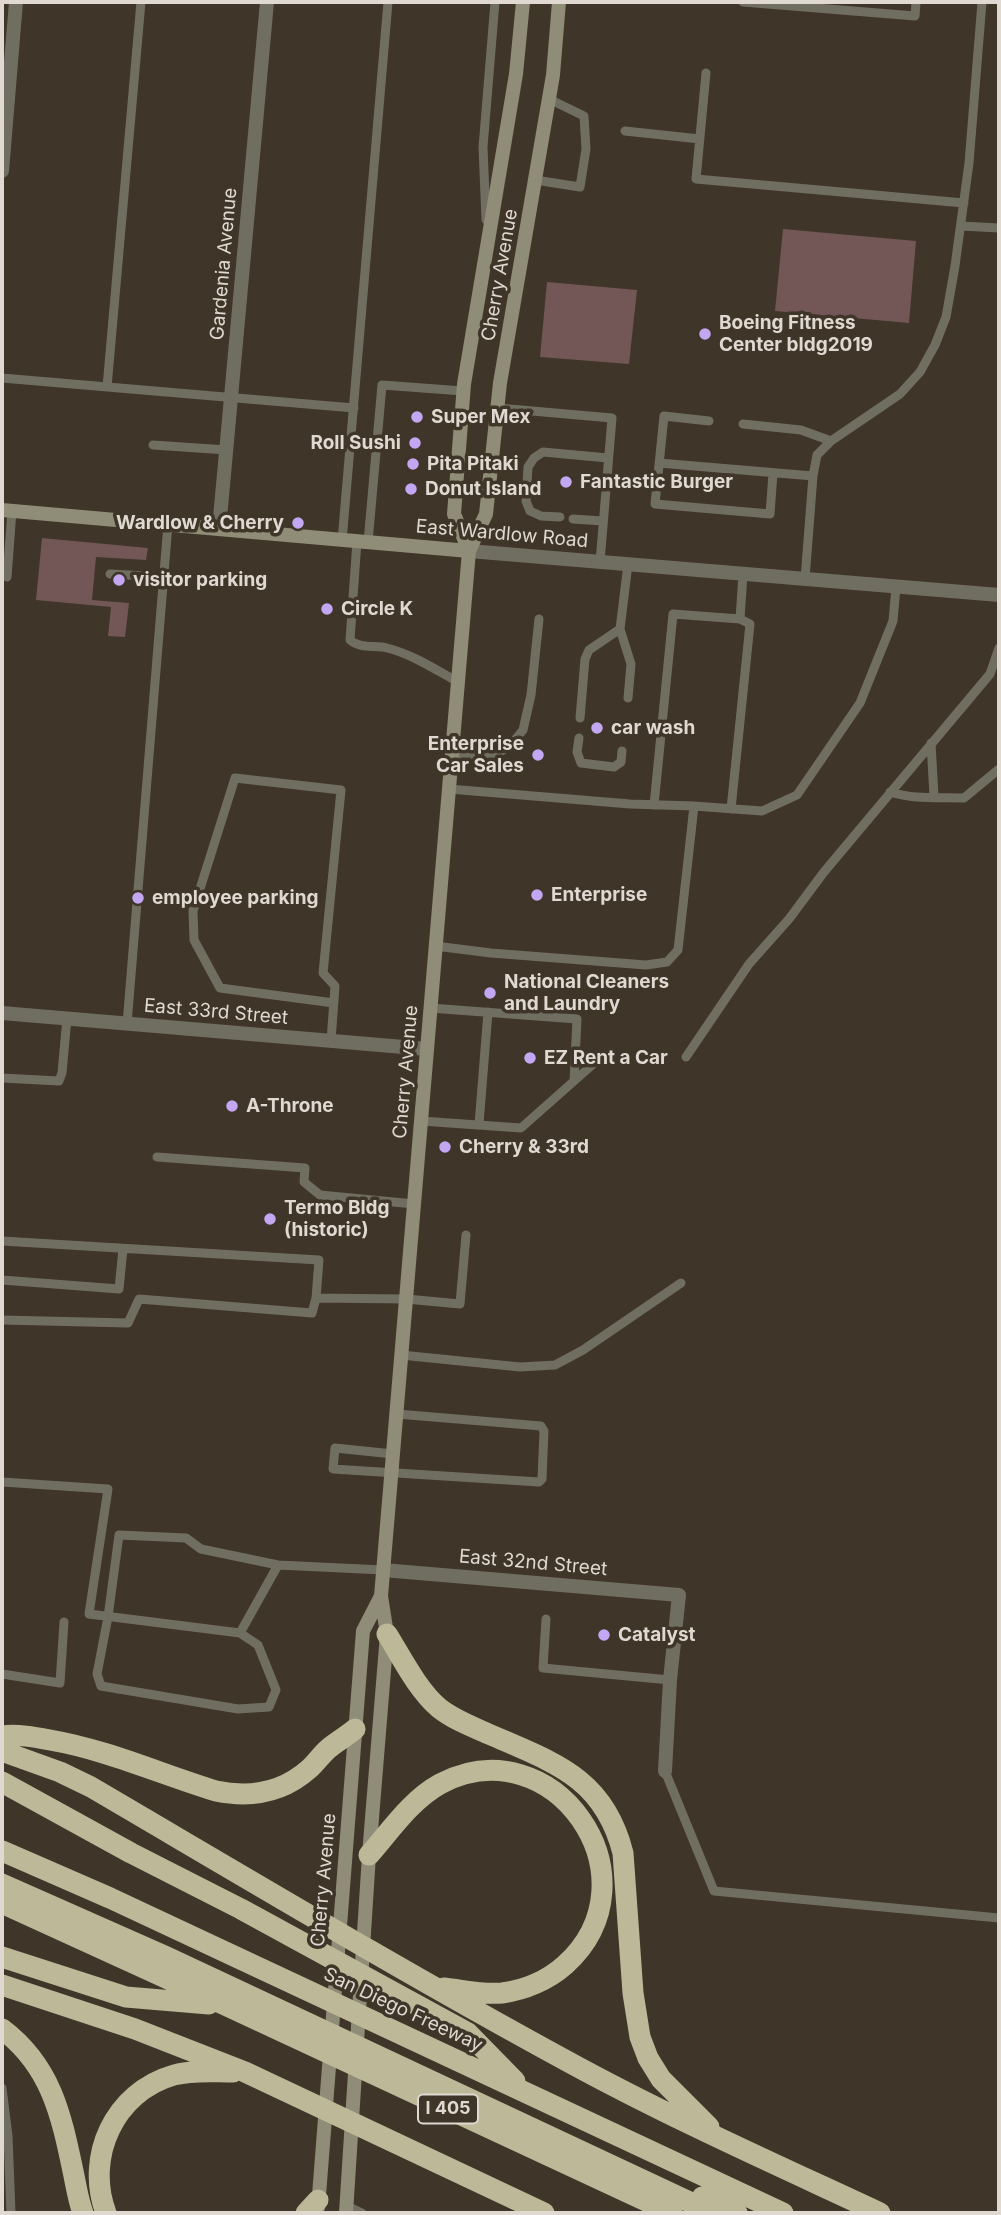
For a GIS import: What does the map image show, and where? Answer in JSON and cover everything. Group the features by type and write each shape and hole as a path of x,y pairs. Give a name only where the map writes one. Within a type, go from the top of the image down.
{"highway":[{"path":"387,1634 427,1696 438,1707 466,1724 561,1767 585,1785 610,1818 623,1853 633,1993 640,2037 660,2079 721,2138"},
{"path":"2,1736 38,1738 88,1748 216,1791 249,1795 281,1788 297,1779 327,1750 355,1729"},
{"path":"2,1751 60,1772 91,1787 565,2061 880,2213"},
{"path":"369,1855 428,1792 456,1777 488,1771 520,1775 549,1788 575,1810 592,1836 601,1869 600,1900 590,1933 572,1958 560,1969 532,1986 509,1992 435,1988"},
{"path":"2,1782 468,2033 525,2091"},
{"name":"San Diego Freeway","path":"2,1851 110,1898 783,2213"},
{"path":"2,1884 167,1957 713,2213"},
{"name":"I 405","path":"2,1903 671,2213"},
{"path":"2,1957 125,1997 225,2005"},
{"path":"2,1985 135,2029 245,2072 544,2213"},
{"path":"2,2029 26,2050 49,2085 59,2109 83,2213"},
{"path":"441,2053 470,2090 737,2213"},
{"path":"106,2213 98,2169 101,2150 113,2121 131,2099 157,2081 174,2075 198,2071 245,2072"},
{"path":"525,2203 556,2213"}],"main road":[{"name":"Cherry Avenue","path":"469,551 454,514 463,391 516,74 523,2"},
{"name":"Cherry Avenue","path":"346,2209 369,1855 387,1634 381,1596 469,551 486,514 498,408 553,75 559,2"},
{"name":"East Wardlow Road","path":"7,510 469,551"},
{"name":"Cherry Avenue","path":"314,2209 320,2165 363,1631 381,1596"}],"street":[{"path":"2,171 16,2"},
{"name":"Gardenia Avenue","path":"219,529 267,2"},
{"name":"East Wardlow Road","path":"469,551 999,595"},
{"name":"East 33rd Street","path":"2,1013 427,1049"},
{"name":"East 32nd Street","path":"383,1570 679,1595 670,1680"},
{"path":"665,1771 670,1680"}],"lane":[{"path":"107,387 141,2"},
{"path":"342,541 388,2"},
{"name":"Cherry Avenue","path":"488,243 483,147 495,2"},
{"path":"743,2 915,16 916,2"},
{"path":"805,579 817,455 831,441 900,394 920,372 946,317 964,203 982,2"},
{"path":"706,73 696,179 964,203"},
{"path":"535,180 580,187 586,149 584,116 549,99"},
{"path":"625,131 700,139"},
{"path":"961,226 999,228"},
{"path":"2,378 354,408"},
{"path":"458,682 388,648 355,645 350,640 382,385 463,391"},
{"path":"498,408 612,418 600,562"},
{"path":"709,421 664,416 655,504 770,514 773,473"},
{"path":"743,424 801,430 831,441"},
{"path":"153,445 227,450"},
{"path":"560,517 541,516 530,511 526,501 528,467 534,458 543,452 608,458"},
{"path":"659,463 813,476"},
{"path":"7,510 7,577"},
{"path":"573,519 603,521"},
{"path":"127,1024 168,524"},
{"path":"628,564 620,629 631,664 628,698"},
{"path":"110,574 164,577"},
{"path":"740,619 743,574"},
{"path":"449,789 631,804 762,811 797,795 860,703 892,621 896,587"},
{"path":"654,805 673,614 740,619 750,624 731,809"},
{"path":"452,756 496,754 510,746 523,730 531,695 539,619"},
{"path":"580,718 585,659 589,650 620,629"},
{"path":"687,1057 749,964 990,674 999,648"},
{"path":"579,738 577,752 581,763 614,767 621,762 622,751"},
{"path":"930,743 933,796"},
{"path":"890,792 910,798 964,798 999,769"},
{"path":"331,1041 334,1003 335,986 323,973 341,790 234,778 193,911 194,940 220,988 334,1003"},
{"path":"436,946 646,965 667,961 678,950 694,806"},
{"path":"430,1008 577,1019 574,1081"},
{"path":"479,1124 488,1012"},
{"path":"2,1078 59,1081 67,1018"},
{"path":"421,1121 521,1128 600,1058"},
{"path":"157,1157 305,1168 304,1182 320,1195 414,1204"},
{"path":"316,1298 406,1299 460,1304 466,1235"},
{"path":"2,1241 318,1260 316,1298 312,1313 139,1299 128,1323 2,1320"},
{"path":"2,1280 119,1289 123,1249"},
{"path":"401,1355 520,1367 555,1366 681,1283"},
{"path":"393,1454 335,1448 332,1469 539,1482 542,1479 544,1431 541,1426 397,1414"},
{"path":"2,1482 108,1489 89,1614 108,1616 240,1633 258,1645 276,1690 269,1707 238,1709 101,1686 97,1674 108,1616 119,1535 186,1538 201,1549 278,1565 383,1570"},
{"path":"240,1633 278,1565"},
{"path":"546,1619 543,1668 670,1680"},
{"path":"2,1674 60,1683 64,1622"},
{"path":"665,1771 714,1891 999,1917"},
{"path":"2,2088 8,2136 11,2213"},
{"path":"346,2209 362,2213"}],"shaded area":[{"path":"783,229 916,241 909,323 775,311"},
{"path":"547,282 637,290 629,364 540,357"},
{"path":"42,538 148,548 146,560 96,557 92,600 129,603 125,637 108,636 111,607 36,600"}],"place":[{"name":"Boeing Fitness Center bldg2019","path":"705,334"},
{"name":"Super Mex","path":"417,417"},
{"name":"Roll Sushi","path":"415,443"},
{"name":"Pita Pitaki","path":"413,464"},
{"name":"Fantastic Burger","path":"566,482"},
{"name":"Donut Island","path":"411,489"},
{"name":"Wardlow & Cherry","path":"298,523"},
{"name":"visitor parking","path":"119,580"},
{"name":"Circle K","path":"327,609"},
{"name":"car wash","path":"597,728"},
{"name":"Enterprise Car Sales","path":"538,755"},
{"name":"Enterprise","path":"537,895"},
{"name":"employee parking","path":"138,898"},
{"name":"National Cleaners and Laundry","path":"490,993"},
{"name":"EZ Rent a Car","path":"530,1058"},
{"name":"A-Throne","path":"232,1106"},
{"name":"Cherry & 33rd","path":"445,1147"},
{"name":"Termo Bldg (historic)","path":"270,1219"},
{"name":"Catalyst","path":"604,1635"}]}
